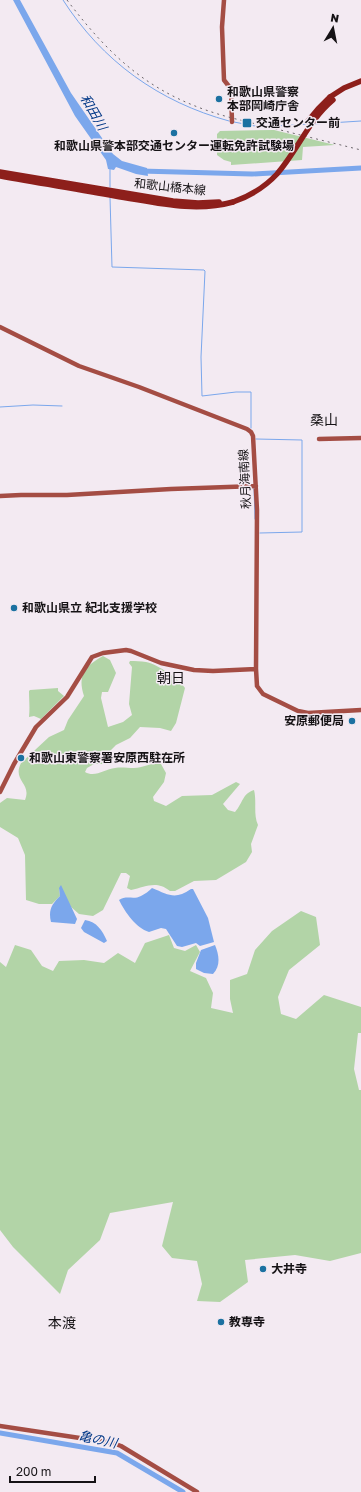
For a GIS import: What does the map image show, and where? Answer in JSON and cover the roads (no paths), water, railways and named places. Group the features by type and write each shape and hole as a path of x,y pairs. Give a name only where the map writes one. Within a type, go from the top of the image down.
{"main road":[{"path":"224,0 222,27 224,80 231,88 232,122"},
{"name":"和歌山橋本線","path":"0,176 158,203 190,207 212,207 256,191 274,177 289,158 311,123 323,108 344,88 361,81"},
{"name":"和歌山橋本線","path":"332,99 361,85"},
{"name":"和歌山橋本線","path":"0,172 187,203 214,203 233,200"},
{"name":"秋月海南線","path":"0,327 79,366 139,387 247,429 251,432 253,436 256,486 257,686 263,694 298,711 308,713 361,710"},
{"path":"319,439 361,438"},
{"path":"0,496 67,495 256,486"},
{"path":"0,792 14,764 36,728 67,697 92,657 103,653 126,650 161,663 200,671 212,672 256,669"},
{"path":"0,1426 113,1443 121,1446 197,1492"}],"water":[{"path":"13,0 20,0 71,93 113,154 122,161 147,168 148,176 136,174 116,167 114,170 108,169 106,160 75,116"},
{"path":"61,885 77,919 75,924 51,922 50,911 60,896 59,888"},
{"path":"152,888 172,895 181,894 193,889 208,918 214,942 200,946 196,943 182,947 177,946 166,929 161,928 149,932 135,923 124,910 119,900 124,898 136,898"},
{"path":"85,920 99,927 107,941 104,943 84,932 81,928"},
{"path":"215,945 218,952 218,964 216,971 213,974 204,973 196,969 196,963 201,950"}],"waterway":[{"path":"63,0 78,22 96,42 114,60 134,76 179,103 203,113 229,121"},
{"path":"314,124 361,121"},
{"path":"234,122 260,127 308,124"},
{"name":"和田川","path":"140,171 252,174 361,168"},
{"path":"110,169 110,187"},
{"path":"110,197 112,267 205,271 201,357 202,396 236,392 251,392 251,428"},
{"path":"0,407 33,405 62,406"},
{"path":"256,439 302,440 302,532 260,533"},
{"path":"254,488 255,519"},
{"name":"亀の川","path":"0,1433 117,1453 183,1492"}],"railway":[{"path":"67,0 84,22 120,59 139,75 181,100 205,110 232,118 361,150"}],"place":[{"name":"和歌山県警察 本部岡崎庁舎","path":"219,99"},
{"name":"交通センター前","path":"247,123"},
{"name":"和歌山県警本部交通センター運転免許試験場","path":"174,133"},
{"name":"和歌山県立 紀北支援学校","path":"14,608"},
{"name":"安原郵便局","path":"352,721"},
{"name":"和歌山東警察署安原西駐在所","path":"21,758"},
{"name":"大井寺","path":"263,1269"},
{"name":"教専寺","path":"221,1322"}],"district":[{"name":"桑山","path":"324,420"},
{"name":"朝日","path":"171,678"},
{"name":"本渡","path":"62,1323"}]}
